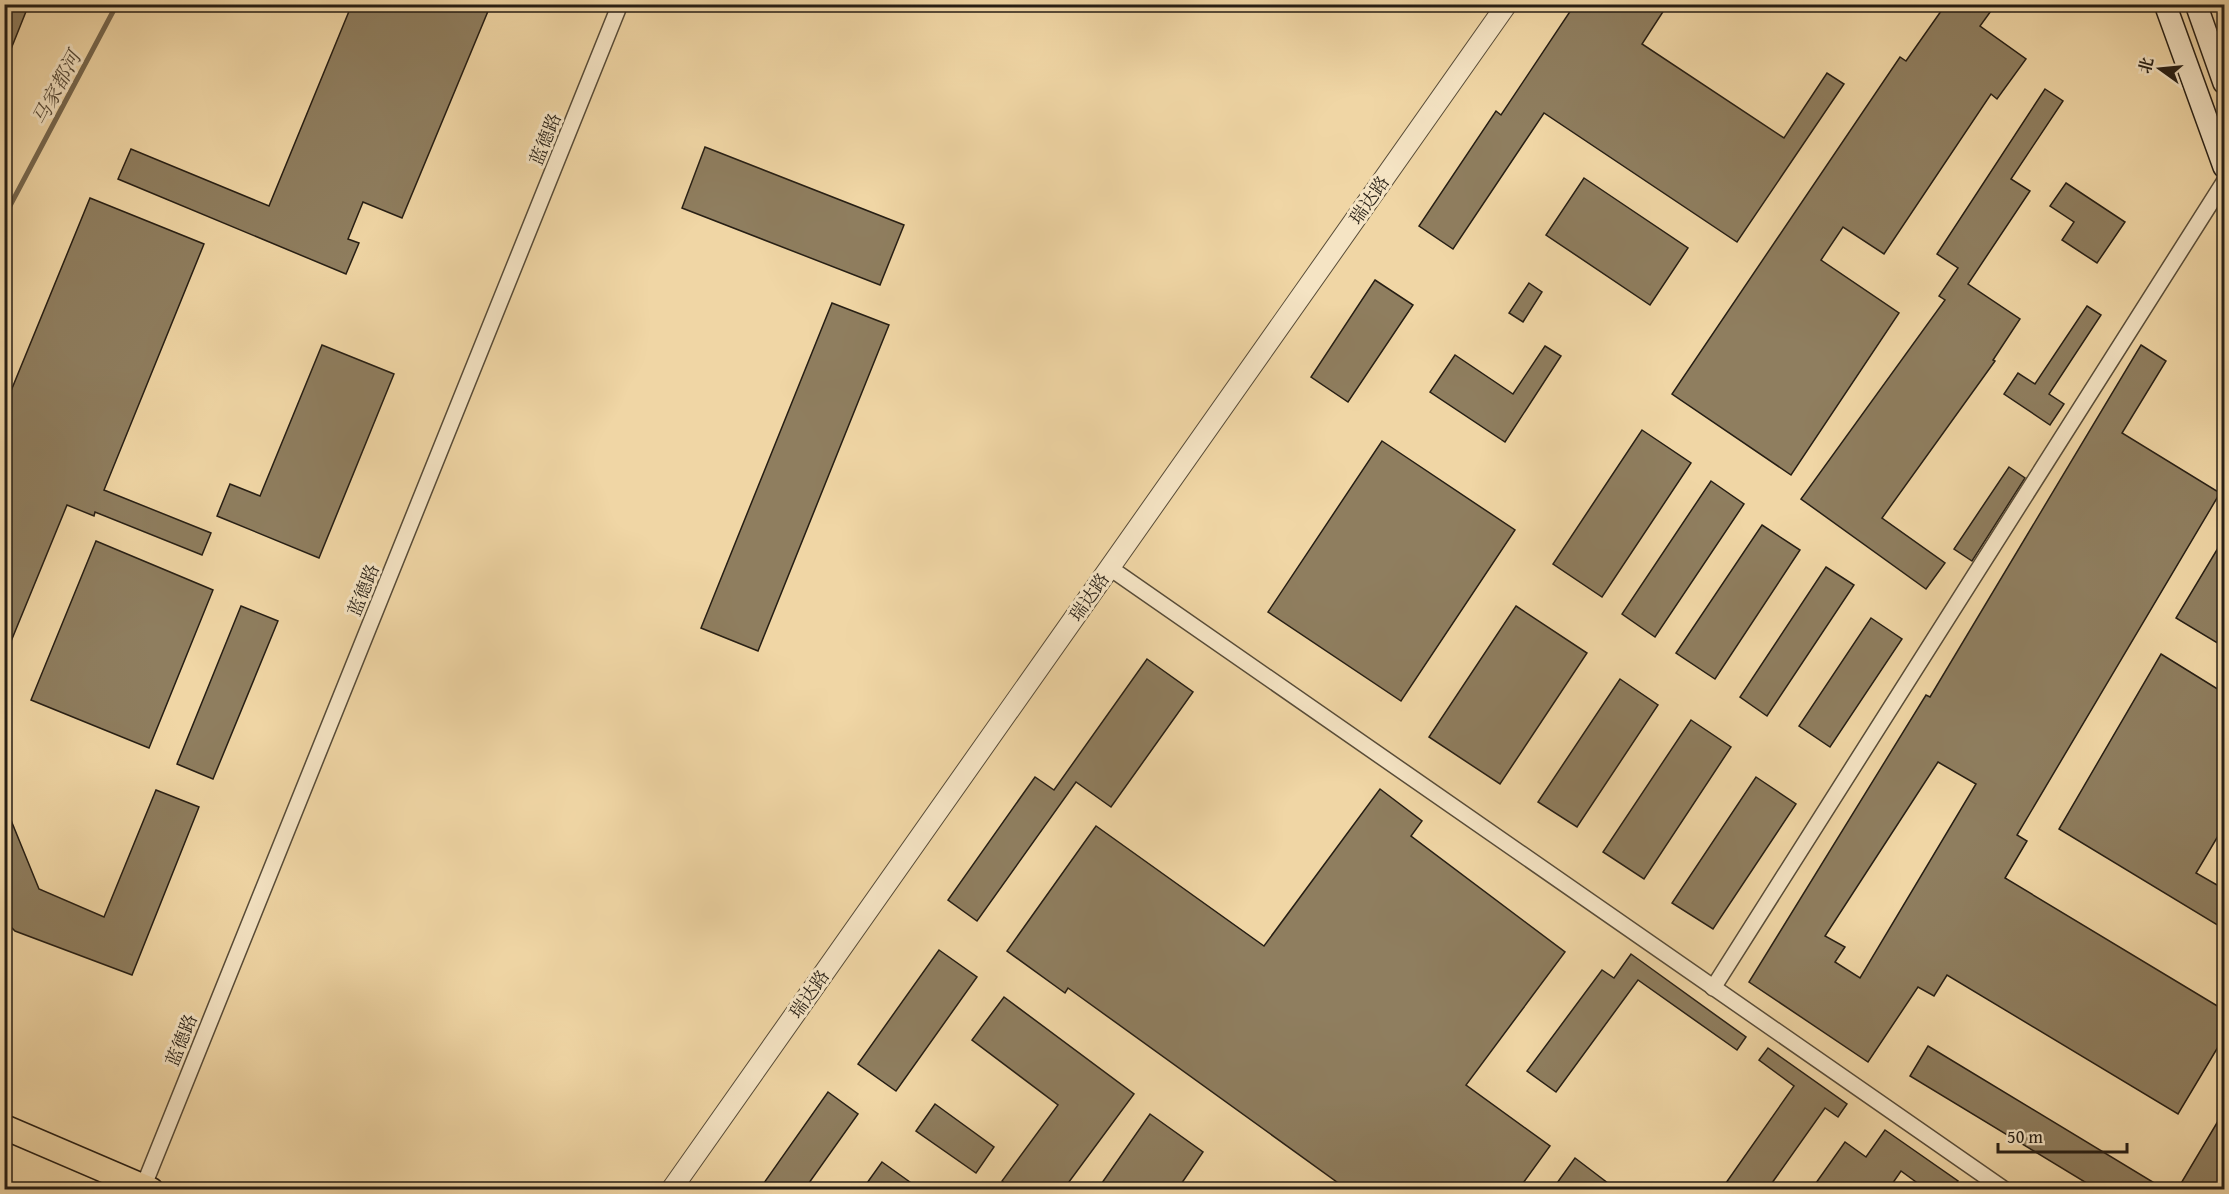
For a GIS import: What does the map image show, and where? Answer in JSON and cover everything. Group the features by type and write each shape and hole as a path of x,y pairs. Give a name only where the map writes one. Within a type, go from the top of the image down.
{"main road":[{"path":"2165,4 2222,152"},
{"path":"2196,4 2224,83"},
{"path":"4,1127 146,1188"}],"street":[{"name":"蓝德路","path":"146,1188 620,4"},
{"name":"瑞达路","path":"671,1190 1507,4"},
{"path":"1713,988 2224,182"},
{"path":"1110,568 2005,1190"}],"building":[{"path":"4,4 29,4 5,64 4,64"},
{"path":"352,4 491,4 402,218 363,202 348,239 359,243 346,274 118,179 131,149 269,206"},
{"path":"1575,4 1668,4 1642,44 1784,138 1827,73 1844,84 1737,242 1544,113 1453,249 1419,226 1496,111 1501,115"},
{"path":"1946,4 1996,4 1980,26 2026,59 1997,99 1991,94 1884,254 1843,227 1821,260 1899,313 1791,475 1672,394 1900,57 1906,61"},
{"path":"2045,89 2063,101 2011,179 2030,191 1968,284 2020,319 1993,360 1995,361 1882,518 1945,563 1926,589 1801,499 1945,300 1939,296 1958,268 1937,254"},
{"path":"705,147 904,225 880,285 682,208"},
{"path":"1584,178 1688,248 1650,305 1546,235"},
{"path":"2066,183 2125,222 2097,263 2062,240 2074,222 2050,206"},
{"path":"90,198 204,244 104,490 211,533 202,555 95,512 94,516 67,505 5,656 4,408"},
{"path":"1375,280 1413,305 1348,402 1311,377"},
{"path":"1529,283 1542,292 1523,322 1509,313"},
{"path":"832,303 889,325 758,651 701,628"},
{"path":"2087,306 2101,315 2049,394 2064,404 2050,425 2004,394 2018,373 2035,384"},
{"path":"322,345 394,374 319,558 217,516 230,484 260,496"},
{"path":"2141,345 2166,361 2122,433 2220,493 2017,835 2027,841 2005,878 2224,1010 2224,1037 2178,1114 1947,975 1934,996 1918,987 1868,1062 1749,982 1926,695 1930,697","holes":["1938,762 1976,784 1860,978 1835,962 1845,947 1825,936"]},
{"path":"1545,346 1561,356 1505,442 1430,392 1455,355 1513,394"},
{"path":"1642,430 1691,463 1602,597 1553,564"},
{"path":"1382,441 1515,530 1401,701 1268,612"},
{"path":"2009,467 2025,478 1972,561 1954,549"},
{"path":"1711,481 1744,504 1655,637 1622,614"},
{"path":"1762,525 1800,550 1715,679 1676,653"},
{"path":"2224,538 2224,647 2176,618"},
{"path":"96,541 213,590 149,748 31,700"},
{"path":"1826,567 1854,585 1767,716 1740,697"},
{"path":"241,606 278,621 213,779 177,764"},
{"path":"1516,606 1587,653 1500,784 1429,737"},
{"path":"1871,618 1902,639 1830,747 1799,726"},
{"path":"2161,654 2224,693 2224,826 2196,873 2224,889 2224,929 2059,829"},
{"path":"1147,659 1193,692 1111,807 1076,782 977,921 948,900 1035,777 1054,790"},
{"path":"1620,679 1658,705 1577,827 1538,802"},
{"path":"1691,720 1731,747 1644,879 1603,852"},
{"path":"1756,777 1796,804 1713,929 1672,903"},
{"path":"1380,789 1422,821 1411,836 1565,952 1466,1085 1550,1146 1518,1190 1348,1190 1068,988 1065,993 1007,951 1096,826 1264,946"},
{"path":"156,790 199,807 132,975 15,931 4,920 4,803 39,889 104,917"},
{"path":"939,950 977,977 896,1091 858,1064"},
{"path":"1631,954 1746,1037 1737,1050 1638,980 1556,1092 1527,1071 1602,970 1614,978"},
{"path":"1004,997 1134,1094 1063,1190 1013,1190 1002,1181 1058,1105 972,1040"},
{"path":"1928,1046 2166,1190 2098,1190 1910,1076"},
{"path":"1768,1048 1847,1104 1838,1117 1825,1108 1767,1190 1721,1190 1794,1086 1759,1060"},
{"path":"828,1092 858,1114 804,1190 759,1190"},
{"path":"935,1104 994,1147 976,1173 916,1131"},
{"path":"2224,1111 2224,1190 2177,1190"},
{"path":"1150,1114 1203,1152 1177,1190 1097,1190"},
{"path":"1885,1130 1958,1181 1952,1190 1927,1190 1901,1171 1888,1190 1811,1190 1845,1142 1866,1157"},
{"path":"1575,1158 1617,1190 1552,1190"},
{"path":"882,1162 921,1190 862,1190"}],"waterway":[{"name":"马家都河","path":"4,217 117,4"}]}
